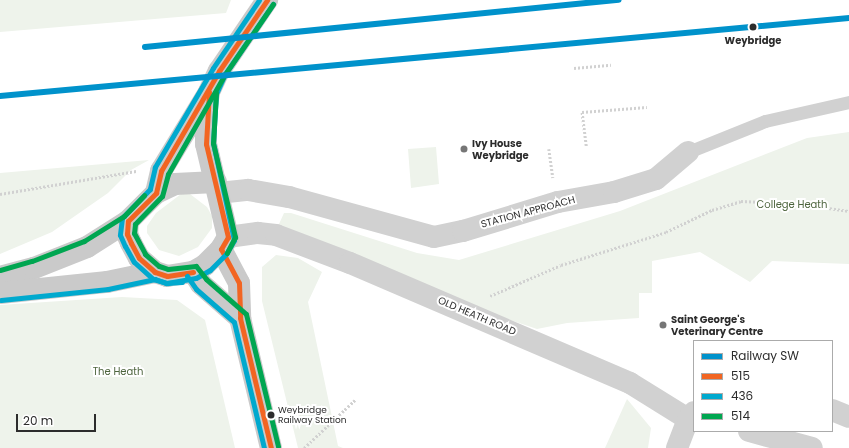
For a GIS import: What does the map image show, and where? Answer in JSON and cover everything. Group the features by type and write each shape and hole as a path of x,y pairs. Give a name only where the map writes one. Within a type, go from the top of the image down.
{"main road":[{"path":"156,192 161,171 209,92 219,71 265,2"},
{"path":"209,92 206,112 206,144 217,188 224,243 239,283 240,318 271,448"},
{"path":"0,277 34,268 87,247 128,221 156,192 175,184 217,188"},
{"path":"128,221 127,234 139,258 155,272 168,276 192,272 205,265 224,243"},
{"path":"0,293 107,282 155,272"},
{"path":"192,272 210,293 240,318"}],"street":[{"name":"STATION APPROACH","path":"217,188 248,190 289,197 434,237 463,231 558,202 614,192 656,178 688,152"},
{"name":"OLD HEATH ROAD","path":"224,243 258,233 276,235 465,311 630,383 692,417 677,448"},
{"path":"833,410 849,417"},
{"path":"753,432 812,448"}],"lane":[{"name":"STATION APPROACH","path":"688,152 765,121 849,102"}],"path":[{"path":"574,68 611,65"},
{"path":"586,146 582,112 647,107"},
{"path":"0,194 144,170"},
{"path":"465,311 508,286 561,265 666,232 712,210 740,201 794,204 849,211"},
{"path":"304,448 355,400"}],"green space":[{"path":"0,0 231,0 226,13 0,32"},
{"name":"College Heath","path":"849,132 849,264 772,261 750,282 700,252 652,261 652,293 639,293 639,318 567,323 537,329 463,304 284,229 279,224 284,213 291,213 417,253 459,260 620,211 807,138"},
{"path":"436,147 439,184 411,188 408,149"},
{"path":"149,160 131,170 108,193 52,232 0,254 0,173"},
{"path":"181,194 190,194 207,207 212,216 212,228 198,247 179,256 159,250 147,233 147,226 156,213"},
{"path":"276,255 298,258 322,272 308,302 338,446 343,448 298,448 262,301 262,267"},
{"name":"The Heath","path":"122,297 177,300 205,320 235,448 0,448 0,305"},
{"path":"627,399 651,428 648,448 605,448"}],"rail line":[{"name":"SW","path":"145,47 619,0"},
{"name":"SW","path":"0,96 849,18"}],"transit line":[{"name":"436","path":"259,0 213,68 155,167 150,189 122,218 120,235 125,246 134,262 153,279 167,283 196,278 210,270 226,254 234,240 213,143 216,94 225,74 273,4"},
{"name":"515","path":"193,272 167,276 155,272 139,258 131,243 127,234 128,221 156,193 161,171 219,71 267,0"},
{"name":"514","path":"273,4 225,74 168,174 162,196 135,224 134,233 145,254 159,266 168,269 196,266 206,279 246,314 278,446"},
{"name":"515","path":"209,92 206,144 228,237 221,249"},
{"name":"514","path":"216,93 213,143 235,237 227,253"},
{"name":"514","path":"0,270 32,261 84,241 124,216 144,195"},
{"name":"515","path":"221,249 239,283 240,318 271,448"},
{"name":"436","path":"187,276 196,289 234,322 264,448"},
{"name":"436","path":"1,300 108,289 155,279 166,283 182,282"}],"place":[{"name":"Weybridge","path":"753,27"},
{"name":"Ivy House Weybridge","path":"464,149"},
{"name":"Saint George's Veterinary Centre","path":"663,325"},
{"name":"Weybridge Railway Station","path":"271,415"}]}
